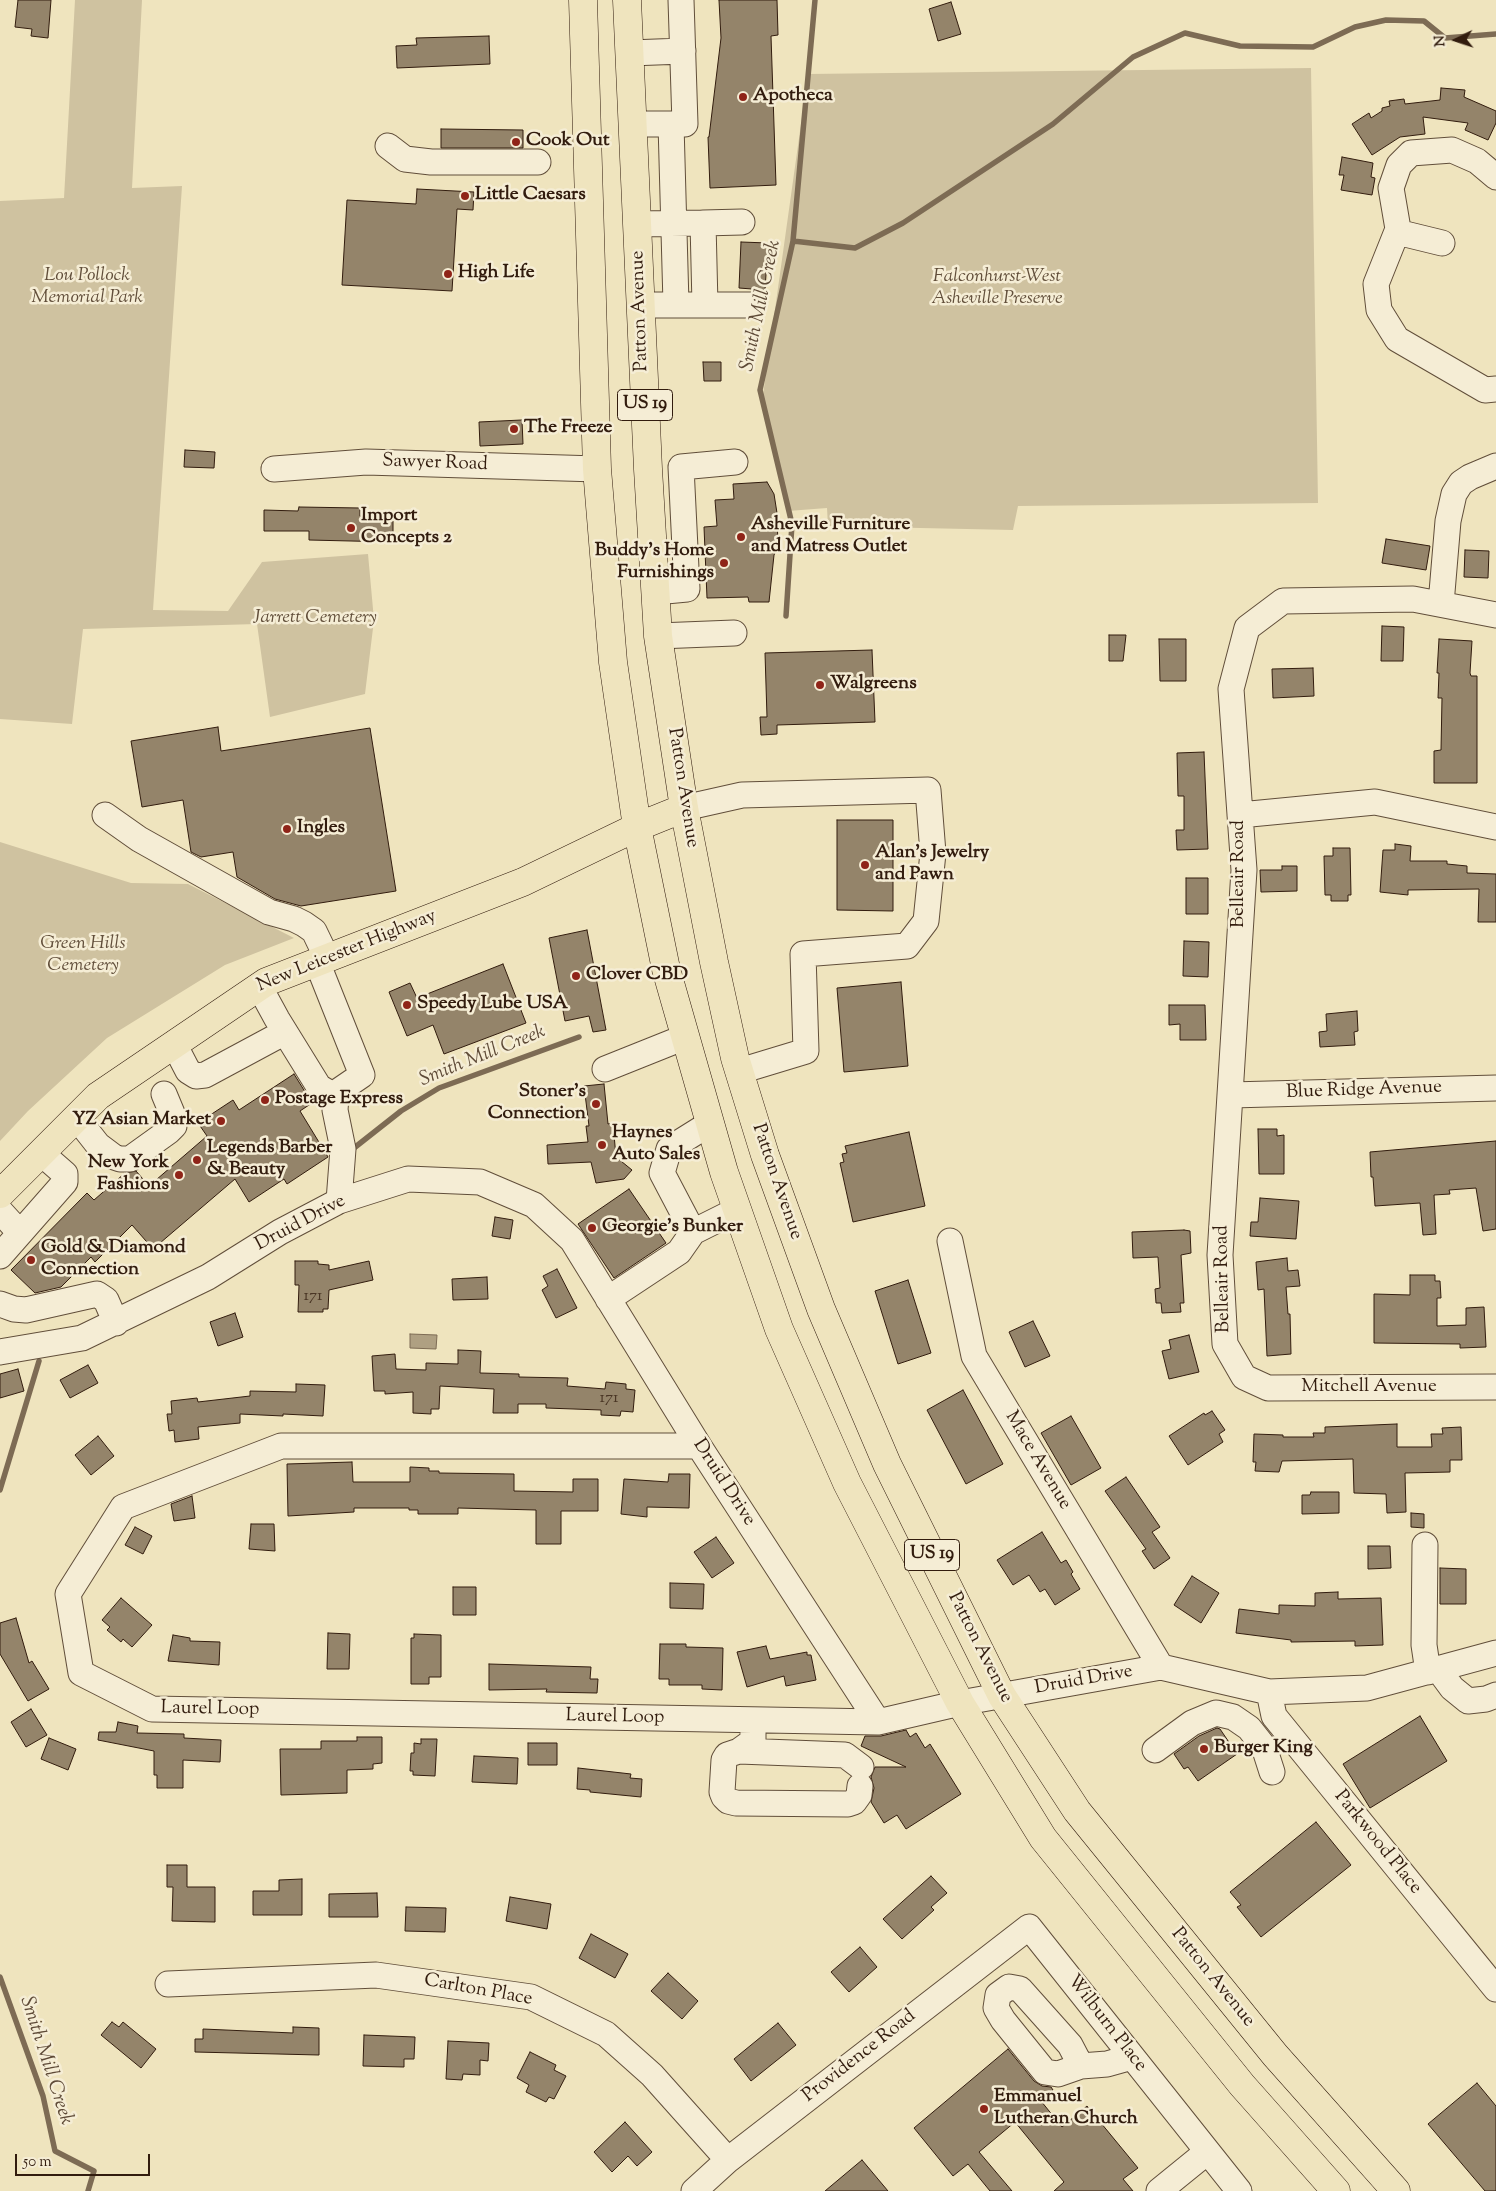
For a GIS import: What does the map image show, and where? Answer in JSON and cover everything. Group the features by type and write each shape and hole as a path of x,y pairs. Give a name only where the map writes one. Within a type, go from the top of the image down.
{"main road":[{"name":"US 19","path":"583,0 597,469 613,662 637,827 666,969 709,1124 737,1210 778,1329 846,1483 960,1703 1043,1838 1242,2085 1336,2191"},
{"name":"Patton Avenue","path":"627,0 648,470 658,636 684,808 714,962 740,1071 766,1155 820,1309 887,1464 1002,1696 1088,1825 1275,2055 1396,2191"},
{"name":"New Leicester Highway","path":"0,1194 98,1096 266,982 523,882 637,827 684,808"}],"street":[{"path":"634,124 685,124 681,0"},
{"path":"630,53 683,51"},
{"path":"671,124 676,304"},
{"path":"388,146 405,159 431,162 538,162"},
{"path":"1496,177 1477,161 1452,150 1411,152 1399,165 1391,188 1397,232 1376,284 1379,310 1397,339 1485,390 1496,389"},
{"path":"635,171 672,171"},
{"path":"638,224 742,222"},
{"path":"703,223 704,305"},
{"path":"1397,232 1442,243"},
{"path":"641,305 753,305"},
{"name":"Sawyer Road","path":"274,469 366,462 597,469"},
{"path":"648,470 735,462"},
{"path":"1441,604 1448,521 1454,494 1461,483 1496,466"},
{"path":"655,592 687,589 681,467"},
{"path":"651,514 683,512"},
{"path":"653,554 685,552"},
{"name":"Belleair Road","path":"1244,1377 1225,1344 1220,1255 1244,870 1230,688 1246,628 1284,601 1413,598 1496,615"},
{"path":"658,636 734,633"},
{"path":"684,808 742,796 928,790 933,853 926,921 907,946 803,954 806,1051 740,1071"},
{"path":"1240,815 1376,802 1496,827"},
{"path":"106,815 139,839 269,912 294,919 314,931 322,960 362,1075 340,1090 336,1097 335,1110 343,1148 339,1201"},
{"path":"259,986 319,1087 336,1097"},
{"path":"138,1068 151,1090 164,1094 196,1076 205,1075 285,1032"},
{"path":"605,1069 685,1037"},
{"path":"174,1044 185,1067 196,1076"},
{"name":"Blue Ridge Avenue","path":"1231,1095 1496,1088"},
{"path":"76,1117 98,1145 120,1160 130,1159 174,1126 174,1118 164,1094"},
{"path":"692,1232 662,1173 669,1149 709,1124"},
{"path":"0,1256 66,1179 65,1174 41,1153"},
{"name":"Druid Drive","path":"0,1352 82,1338 116,1323 208,1278 280,1232 339,1201 408,1179 480,1182 534,1204 572,1240 699,1446 878,1722 960,1703 1161,1667 1269,1692 1367,1688 1496,1654"},
{"path":"608,1299 679,1252 692,1232 737,1210"},
{"path":"0,1211 20,1233"},
{"name":"Mace Avenue","path":"950,1241 974,1356 1161,1667"},
{"path":"0,1304 14,1310 26,1310 97,1294 106,1300 116,1323"},
{"name":"Mitchell Avenue","path":"1244,1377 1268,1388 1496,1386"},
{"name":"Laurel Loop","path":"699,1446 280,1446 123,1507 68,1594 81,1672 152,1709 878,1722"},
{"path":"1425,1545 1424,1644 1433,1670 1468,1701 1486,1699 1496,1695"},
{"name":"Parkwood Place","path":"1269,1692 1274,1716 1496,1989"},
{"path":"1154,1750 1192,1724 1216,1713 1233,1717 1249,1728 1264,1748 1272,1772"},
{"path":"739,1752 845,1755 861,1776 859,1795 854,1802 848,1804 736,1803 724,1797 722,1767 727,1755 739,1752 753,1741 754,1720"},
{"name":"Wilburn Place","path":"1029,1927 1239,2191"},
{"name":"Providence Road","path":"694,2191 728,2160 1029,1927"},
{"name":"Carlton Place","path":"168,1984 376,1975 531,1997 606,2034 652,2075 728,2160"},
{"path":"1081,2066 1107,2064 1132,2056"},
{"path":"1159,2191 1207,2152"}],"green space":[{"name":"Lou Pollock Memorial Park","path":"75,0 142,0 132,188 182,186 153,610 228,611 262,562 368,554 374,620 365,694 270,717 257,624 83,629 72,724 0,719 0,201 64,198"},
{"name":"Falconhurst-West Asheville Preserve","path":"1311,68 1318,503 1018,506 1013,530 828,526 827,508 788,511 762,402 808,74"},
{"name":"Green Hills Cemetery","path":"0,842 131,883 188,884 294,938 225,965 107,1038 28,1111 0,1141"}],"shaded area":[{"path":"410,1334 437,1335 436,1349 410,1348"}],"building":[{"path":"18,0 51,0 48,38 31,36 32,29 15,27"},
{"path":"719,0 777,0 778,35 771,36 776,185 710,188 708,137 721,38"},
{"path":"951,2 961,34 938,41 929,9"},
{"path":"489,36 490,64 397,68 396,46 417,45 416,38"},
{"path":"1441,88 1465,90 1464,97 1496,111 1496,123 1488,140 1465,130 1468,123 1423,117 1425,134 1400,137 1372,155 1352,124 1369,113 1371,118 1382,111 1382,108 1390,106 1389,101 1404,99 1405,104 1440,100"},
{"path":"441,129 523,130 523,148 441,148"},
{"path":"1342,157 1373,163 1371,177 1375,178 1372,195 1341,190 1344,175 1339,175"},
{"path":"417,189 474,192 473,210 457,209 452,291 342,285 347,200 416,204"},
{"path":"741,242 768,243 765,290 739,288"},
{"path":"703,362 721,362 721,381 704,381"},
{"path":"522,420 523,444 480,446 479,422"},
{"path":"185,450 215,452 214,468 184,467"},
{"name":"Asheville Furniture and Matress Outlet","path":"767,482 774,494 777,513 778,547 774,555 769,602 749,602 748,597 707,598 704,527 717,526 715,500 734,499 733,484"},
{"name":"Import Concepts 2","path":"299,507 360,508 360,516 393,516 393,542 309,540 309,531 264,531 264,510 298,511"},
{"path":"1386,539 1430,546 1426,570 1382,563"},
{"path":"1465,550 1489,551 1488,578 1464,577"},
{"path":"1382,626 1404,627 1403,661 1381,661"},
{"path":"1109,635 1126,635 1123,661 1109,661"},
{"path":"1159,639 1186,639 1186,681 1160,681"},
{"path":"1439,639 1472,641 1470,673 1471,676 1477,676 1477,783 1434,783 1434,751 1441,750 1442,698 1438,698 1439,673 1437,673"},
{"name":"Walgreens","path":"872,650 875,722 777,725 777,734 761,735 760,717 767,717 765,653"},
{"path":"1313,668 1314,696 1273,698 1272,669"},
{"name":"Ingles","path":"218,727 221,751 370,728 396,891 301,906 275,899 237,877 233,852 201,857 191,852 183,800 142,807 131,741"},
{"path":"1204,752 1208,849 1177,850 1176,830 1184,830 1184,796 1178,796 1177,753"},
{"name":"Alan's Jewelry and Pawn","path":"837,820 893,820 893,911 837,910"},
{"path":"1395,844 1411,846 1410,861 1447,861 1447,864 1467,866 1467,873 1496,874 1496,922 1478,922 1479,889 1408,890 1408,895 1380,892 1383,850 1395,850"},
{"path":"1333,848 1350,848 1351,895 1348,895 1348,901 1331,901 1331,895 1325,895 1324,856 1333,856"},
{"path":"1282,866 1297,866 1297,891 1261,892 1260,870 1282,870"},
{"path":"1186,878 1208,878 1208,914 1186,914"},
{"name":"Clover CBD","path":"587,930 606,1030 593,1032 589,1016 565,1021 549,938"},
{"path":"1184,941 1209,942 1208,977 1183,976"},
{"path":"503,964 526,1023 444,1054 433,1025 407,1036 389,992 410,983 417,998"},
{"path":"901,982 908,1066 844,1072 837,988"},
{"path":"1169,1005 1205,1005 1206,1040 1180,1040 1180,1024 1169,1025"},
{"path":"1357,1011 1358,1031 1354,1032 1355,1045 1320,1047 1319,1032 1327,1031 1326,1014"},
{"path":"294,1074 307,1095 315,1101 300,1111 328,1157 287,1184 284,1179 249,1202 235,1179 153,1249 132,1225 95,1262 91,1257 61,1287 35,1293 11,1270 87,1193 94,1200 125,1173 136,1171 149,1186 207,1136 198,1123 233,1100 239,1110"},
{"path":"604,1084 608,1124 613,1123 616,1157 632,1170 624,1179 596,1183 591,1162 548,1164 547,1145 588,1142 586,1126 589,1126 584,1086"},
{"path":"1258,1129 1277,1129 1277,1136 1284,1135 1284,1174 1259,1174"},
{"path":"909,1132 925,1206 853,1222 840,1163 844,1162 842,1154 847,1153 845,1146"},
{"path":"1496,1141 1496,1229 1483,1231 1476,1188 1449,1190 1450,1194 1434,1195 1436,1234 1423,1235 1420,1203 1375,1206 1370,1152"},
{"path":"629,1189 666,1243 614,1278 578,1224"},
{"path":"1260,1198 1299,1201 1296,1239 1250,1236 1251,1222 1258,1222"},
{"path":"495,1217 513,1220 510,1239 492,1236"},
{"path":"1190,1231 1191,1253 1181,1255 1184,1303 1180,1303 1181,1312 1162,1313 1161,1303 1156,1303 1155,1289 1160,1288 1158,1257 1133,1258 1132,1232"},
{"path":"1287,1258 1288,1271 1298,1270 1300,1286 1286,1287 1288,1314 1290,1314 1291,1354 1267,1356 1264,1289 1258,1290 1256,1262"},
{"path":"295,1261 318,1261 318,1264 329,1265 329,1270 369,1261 373,1280 329,1290 328,1309 323,1309 323,1312 298,1312 299,1285 295,1285"},
{"path":"557,1269 577,1308 556,1318 542,1290 548,1286 543,1276"},
{"path":"1410,1275 1435,1275 1435,1281 1440,1281 1441,1298 1437,1298 1437,1326 1466,1325 1466,1308 1484,1307 1486,1347 1460,1348 1460,1344 1374,1343 1374,1294 1410,1295"},
{"path":"487,1277 488,1299 453,1300 452,1279"},
{"path":"908,1280 931,1353 898,1364 875,1291"},
{"path":"235,1313 243,1337 218,1346 210,1322"},
{"path":"1033,1321 1050,1356 1025,1367 1009,1332"},
{"path":"1189,1335 1199,1372 1169,1379 1162,1351 1171,1349 1169,1340"},
{"path":"458,1350 481,1351 480,1373 519,1374 519,1377 568,1378 567,1386 605,1389 606,1382 626,1384 626,1389 635,1390 633,1412 621,1411 620,1416 601,1415 601,1410 546,1408 546,1404 518,1404 518,1413 493,1413 494,1389 440,1386 439,1409 431,1409 431,1414 413,1413 413,1392 385,1394 385,1391 374,1391 372,1356 395,1354 396,1369 426,1370 426,1363 458,1364"},
{"path":"88,1365 98,1383 70,1398 60,1380"},
{"path":"18,1369 24,1391 0,1398 0,1374"},
{"path":"296,1384 325,1385 323,1416 240,1414 240,1423 198,1427 199,1439 175,1442 174,1430 169,1431 167,1414 172,1414 171,1401 197,1398 198,1402 250,1396 250,1391 296,1392"},
{"path":"963,1390 1003,1464 966,1484 927,1410"},
{"path":"1212,1411 1225,1430 1219,1434 1223,1442 1188,1465 1169,1436 1204,1413 1205,1415"},
{"path":"1071,1416 1101,1468 1071,1485 1041,1433"},
{"path":"1397,1424 1397,1447 1432,1447 1431,1434 1443,1434 1442,1428 1461,1427 1462,1460 1450,1460 1450,1472 1405,1473 1406,1512 1387,1513 1386,1494 1354,1493 1353,1459 1282,1461 1279,1472 1255,1471 1256,1462 1253,1462 1254,1434 1283,1435 1283,1437 1314,1437 1313,1433 1325,1433 1325,1427"},
{"path":"98,1436 114,1456 91,1475 75,1455"},
{"path":"352,1462 353,1482 410,1482 410,1467 429,1468 429,1471 439,1471 439,1473 514,1474 514,1491 573,1492 573,1479 598,1479 598,1511 561,1511 561,1544 536,1544 536,1510 458,1508 458,1514 418,1514 418,1510 409,1510 409,1508 354,1508 354,1512 288,1516 287,1464"},
{"path":"669,1474 690,1474 689,1508 647,1507 647,1517 621,1514 624,1479 668,1482"},
{"path":"1126,1477 1160,1527 1152,1532 1170,1558 1154,1569 1142,1551 1146,1549 1105,1491"},
{"path":"1311,1492 1339,1492 1339,1513 1302,1514 1302,1495 1310,1495"},
{"path":"192,1496 195,1518 174,1521 171,1504"},
{"path":"1411,1513 1424,1514 1424,1528 1411,1527"},
{"path":"251,1524 274,1524 275,1551 249,1549"},
{"path":"135,1527 152,1536 143,1554 125,1545"},
{"path":"1042,1532 1061,1563 1066,1560 1073,1572 1071,1574 1080,1589 1055,1605 1045,1589 1040,1592 1029,1575 1013,1585 997,1560"},
{"path":"716,1537 734,1563 712,1578 694,1552"},
{"path":"1368,1546 1390,1546 1391,1568 1368,1569"},
{"path":"1440,1568 1466,1569 1466,1604 1440,1604"},
{"path":"1192,1576 1219,1593 1201,1623 1174,1605"},
{"path":"670,1583 704,1584 703,1609 670,1608"},
{"path":"453,1587 476,1587 476,1615 453,1615"},
{"path":"1338,1592 1338,1599 1381,1598 1383,1645 1355,1646 1355,1641 1291,1642 1291,1640 1236,1633 1239,1609 1279,1614 1279,1605 1315,1606 1315,1593"},
{"path":"121,1598 152,1625 132,1647 123,1639 121,1642 107,1630 110,1627 102,1620"},
{"path":"16,1618 29,1663 32,1661 49,1689 28,1701 0,1654 0,1623"},
{"path":"328,1633 350,1634 349,1669 327,1669"},
{"path":"414,1634 441,1635 441,1677 429,1677 429,1684 411,1684 411,1638 414,1638"},
{"path":"173,1635 190,1638 190,1641 220,1642 219,1665 168,1661"},
{"path":"660,1644 686,1644 686,1647 723,1648 722,1690 702,1689 702,1685 669,1685 669,1679 659,1679"},
{"path":"766,1646 770,1659 807,1652 807,1655 811,1655 816,1680 786,1686 784,1676 747,1687 737,1652"},
{"path":"489,1664 591,1667 590,1679 598,1679 597,1693 546,1692 547,1689 489,1690"},
{"path":"31,1709 47,1735 26,1747 11,1722"},
{"path":"1420,1716 1447,1761 1370,1808 1343,1764"},
{"path":"118,1722 138,1726 137,1733 184,1734 184,1738 221,1740 220,1762 183,1760 183,1788 157,1788 157,1775 154,1775 154,1751 98,1740 99,1732 116,1732"},
{"name":"Burger King","path":"1217,1728 1220,1729 1237,1754 1198,1781 1188,1767 1184,1769 1174,1754 1199,1736"},
{"path":"906,1730 910,1737 916,1733 925,1748 930,1744 961,1794 906,1829 897,1815 884,1823 871,1802 874,1788 871,1777 875,1767 906,1767 861,1746 865,1736 881,1736"},
{"path":"357,1737 382,1737 382,1763 373,1764 373,1769 347,1770 347,1793 281,1795 280,1749 321,1749 321,1741 357,1741"},
{"path":"49,1738 76,1749 68,1770 41,1759"},
{"path":"421,1739 437,1739 435,1776 413,1775 413,1771 410,1771 411,1753 414,1753 414,1743 421,1744"},
{"path":"528,1743 557,1743 557,1765 528,1765"},
{"path":"474,1756 518,1758 517,1784 472,1782"},
{"path":"578,1768 631,1774 630,1778 642,1779 641,1797 577,1789"},
{"path":"1316,1822 1351,1865 1261,1937 1237,1907 1241,1905 1230,1892"},
{"path":"167,1865 187,1865 187,1887 215,1887 215,1922 172,1921 173,1887 167,1887"},
{"path":"931,1876 947,1893 931,1907 934,1910 902,1939 883,1919"},
{"path":"302,1879 302,1915 253,1915 253,1891 279,1891 279,1880"},
{"path":"377,1893 378,1917 329,1917 329,1894"},
{"path":"510,1897 551,1904 547,1929 506,1921"},
{"path":"406,1907 446,1908 445,1932 405,1931"},
{"path":"591,1934 628,1954 615,1978 579,1958"},
{"path":"860,1947 877,1967 849,1992 831,1972"},
{"path":"668,1973 698,2001 682,2019 651,1991"},
{"path":"112,2022 119,2027 123,2022 156,2049 141,2068 101,2035"},
{"path":"778,2023 796,2045 751,2081 734,2059"},
{"path":"293,2027 319,2028 319,2055 195,2052 195,2039 203,2039 203,2029 293,2033"},
{"path":"364,2035 415,2037 414,2059 404,2059 404,2067 363,2066"},
{"path":"448,2041 489,2043 488,2061 480,2060 480,2075 463,2074 462,2080 446,2079"},
{"path":"1008,2049 1034,2081 1042,2086 1051,2087 1053,2090 1041,2101 1062,2127 1087,2106 1138,2168 1123,2179 1133,2191 1054,2191 1064,2182 1015,2122 979,2152 1012,2191 990,2191 968,2164 953,2176 914,2128"},
{"path":"530,2052 556,2065 554,2070 566,2076 554,2099 549,2097 546,2102 526,2092 529,2085 517,2078"},
{"path":"1477,2083 1496,2106 1496,2191 1485,2191 1428,2124"},
{"path":"625,2122 652,2152 637,2166 628,2156 612,2172 594,2152"},
{"path":"862,2160 888,2191 825,2191"}],"waterway":[{"name":"Smith Mill Creek","path":"786,616 792,524 760,390 793,241 815,0"},
{"path":"793,241 855,248 903,223 1053,124 1133,57 1185,33 1240,46 1313,47 1355,27 1386,20 1424,21 1445,38 1496,34"},
{"name":"Smith Mill Creek","path":"354,1148 401,1111 439,1088 579,1037"},
{"name":"Smith Mill Creek","path":"0,1490 39,1361"},
{"name":"Smith Mill Creek","path":"0,1977 43,2096 55,2151 94,2171 88,2191"}],"place":[{"name":"Apotheca","path":"743,97"},
{"name":"Cook Out","path":"516,142"},
{"name":"Little Caesars","path":"465,196"},
{"name":"High Life","path":"448,274"},
{"name":"The Freeze","path":"514,429"},
{"name":"Import Concepts 2","path":"351,528"},
{"name":"Asheville Furniture and Matress Outlet","path":"741,537"},
{"name":"Buddy's Home Furnishings","path":"724,563"},
{"name":"Walgreens","path":"820,685"},
{"name":"Ingles","path":"287,829"},
{"name":"Alan's Jewelry and Pawn","path":"865,865"},
{"name":"Clover CBD","path":"576,976"},
{"name":"Speedy Lube USA","path":"407,1005"},
{"name":"Postage Express","path":"265,1100"},
{"name":"Stoner's Connection","path":"596,1104"},
{"name":"YZ Asian Market","path":"221,1121"},
{"name":"Haynes Auto Sales","path":"602,1145"},
{"name":"Legends Barber & Beauty","path":"197,1160"},
{"name":"New York Fashions","path":"179,1175"},
{"name":"Georgie's Bunker","path":"592,1228"},
{"name":"Gold & Diamond Connection","path":"31,1260"},
{"name":"Burger King","path":"1204,1749"},
{"name":"Emmanuel Lutheran Church","path":"984,2109"}],"park label":[{"name":"Jarrett Cemetery","path":"315,619"}]}
